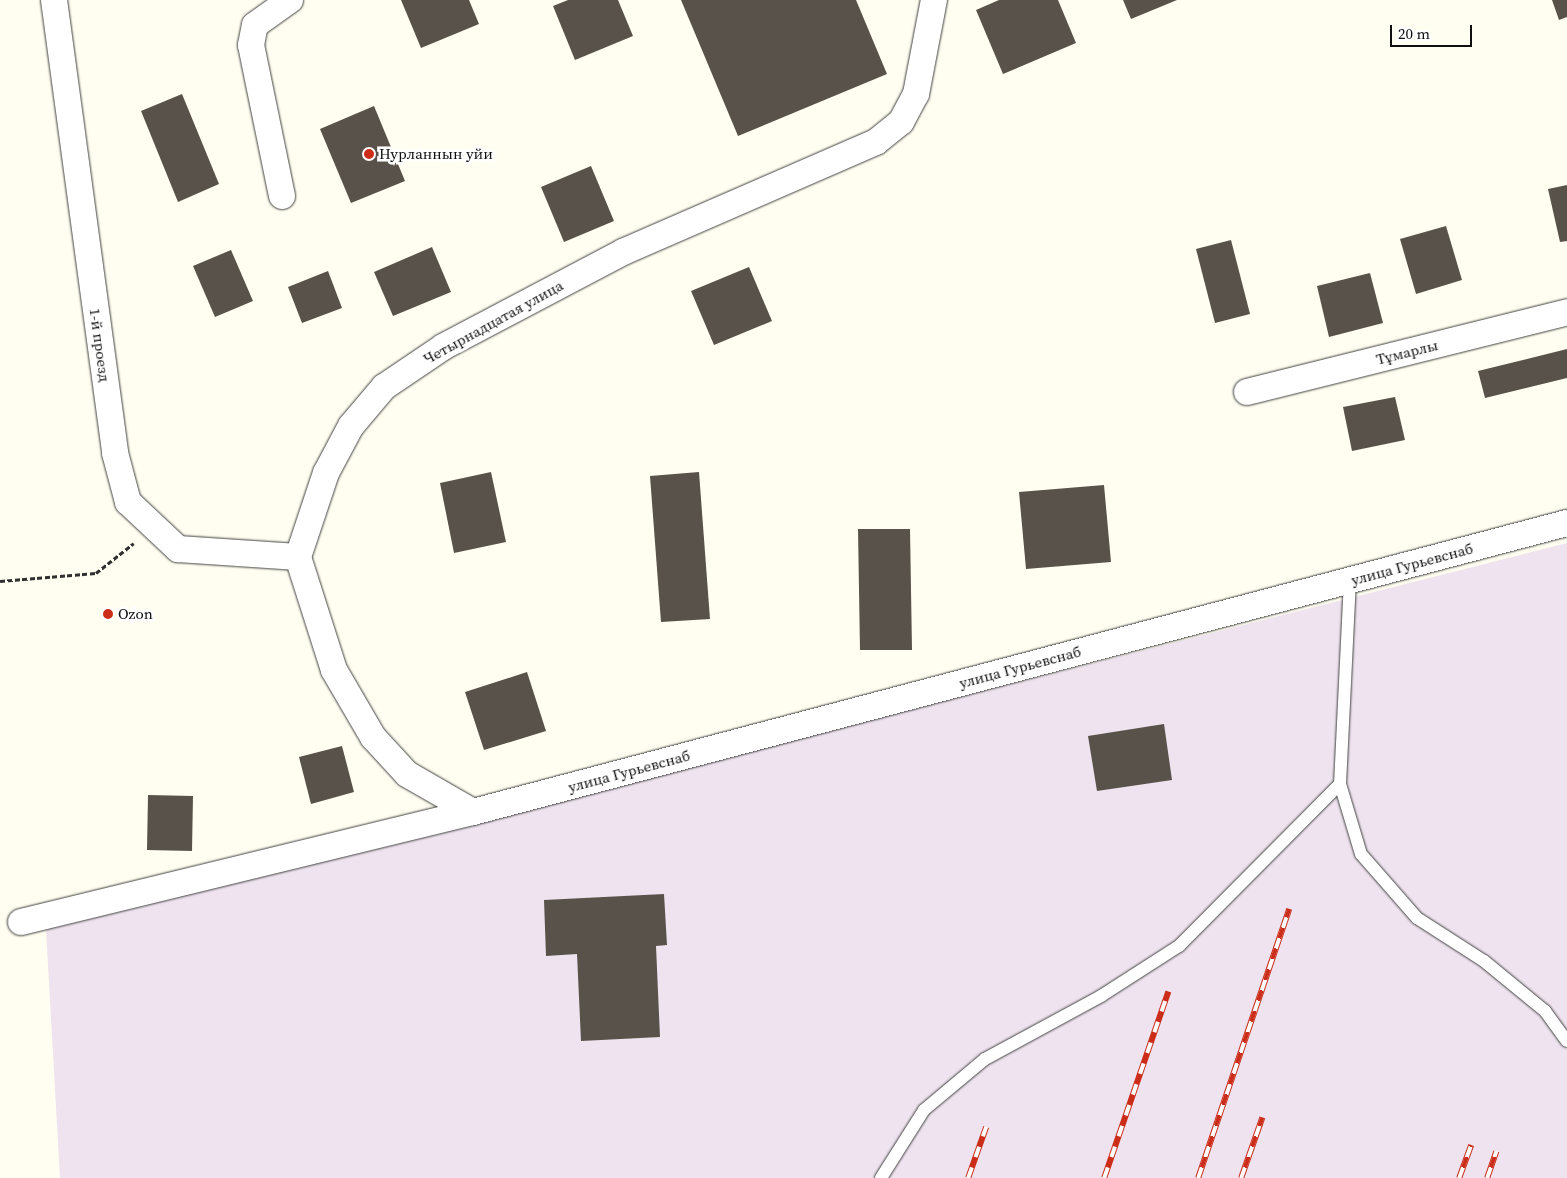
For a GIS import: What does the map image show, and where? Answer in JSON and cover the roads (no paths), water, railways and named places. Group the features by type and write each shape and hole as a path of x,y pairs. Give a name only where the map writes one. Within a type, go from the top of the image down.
{"street":[{"name":"1-й проезд","path":"54,0 114,453 128,502 152,529 178,549 298,557"},
{"path":"282,196 251,45 255,25 290,0"},
{"name":"Четырнадцатая улица","path":"298,557 326,473 351,426 384,387 443,347 623,252 876,142 901,122 916,94 934,0"},
{"name":"Тұмарлы","path":"1247,392 1567,312"},
{"name":"улица Гурьевснаб","path":"22,922 474,812 1567,523"},
{"path":"298,557 334,670 373,737 406,774 474,812"}],"lane":[{"path":"1350,580 1340,784 1361,854 1417,918 1484,962 1537,1004 1567,1041"},
{"path":"881,1178 924,1110 985,1058 1101,996 1180,946 1340,784"}],"railway":[{"path":"1198,1178 1289,909"},
{"path":"1104,1178 1168,992"},
{"path":"1241,1178 1262,1118"},
{"path":"968,1178 986,1127"},
{"path":"1459,1178 1471,1145"},
{"path":"1487,1178 1496,1152"}],"place":[{"name":"Нурланнын уйи","path":"369,154"},
{"name":"Ozon","path":"108,614"}]}
